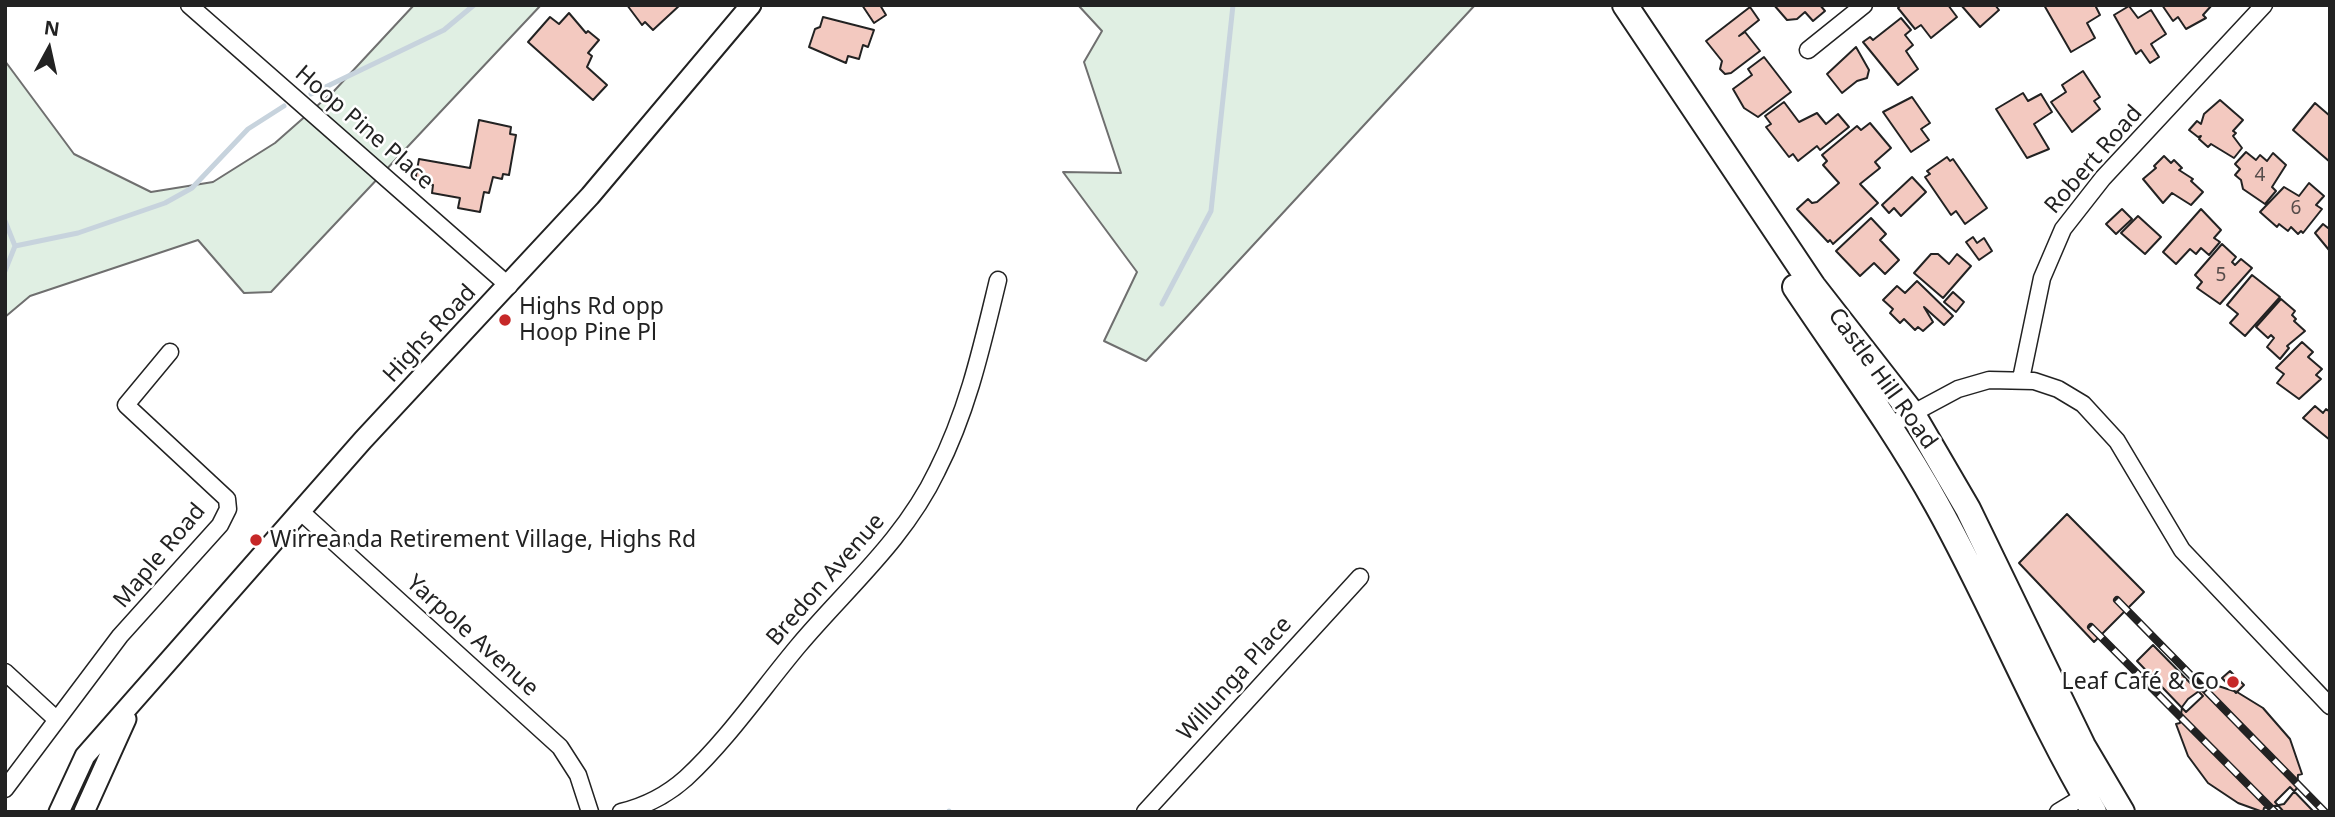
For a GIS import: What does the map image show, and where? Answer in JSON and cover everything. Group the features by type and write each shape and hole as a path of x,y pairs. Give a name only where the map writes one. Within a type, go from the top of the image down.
{"main road":[{"name":"Castle Hill Road","path":"1605,5 1968,509 2083,746 2095,797 2122,812"},
{"name":"Castle Hill Road","path":"1625,5 1901,419"}],"street":[{"name":"Hoop Pine Place","path":"189,5 509,286"},
{"name":"Highs Road","path":"59,812 85,756 139,693 300,511 590,196 751,5"},
{"path":"1808,50 1864,5"},
{"name":"Robert Road","path":"2021,379 2042,278 2063,229 2103,178 2264,5"},
{"name":"Bredon Avenue","path":"621,812 659,799 686,778 802,642 880,558 909,519 936,474 956,431 973,384 998,280"},
{"name":"Maple Road","path":"57,720 120,636 220,524 228,509 227,499 126,405 170,352"},
{"path":"1901,419 1974,383 2021,379 2058,389 2097,416 2117,441 2182,550 2330,706"},
{"name":"Yarpole Avenue","path":"300,511 560,747 578,775 590,812"},
{"name":"Willunga Place","path":"1145,812 1360,577"},
{"path":"5,672 57,720 5,789"},
{"name":"Highs Road","path":"84,812 139,693"},
{"path":"2057,812 2095,797"}],"green space":[{"path":"414,5 541,5 271,292 244,293 198,240 30,296 5,317 5,61 74,154 151,192 213,182 275,143 334,91"},
{"path":"1078,5 1475,5 1146,361 1104,341 1137,272 1063,172 1121,173 1084,62 1102,31"}],"building":[{"path":"627,5 680,5 653,30 645,22 642,25"},
{"path":"862,5 880,5 886,15 874,23"},
{"path":"1774,5 1820,5 1825,11 1813,21 1805,12 1797,19 1787,20"},
{"path":"1901,5 1948,5 1957,17 1931,38 1921,25 1915,29 1898,8"},
{"path":"1961,5 1995,5 1999,10 1980,27"},
{"path":"2044,5 2095,5 2100,15 2087,23 2095,38 2071,52"},
{"path":"2162,5 2212,5 2203,15 2206,18 2186,29 2178,17 2173,21"},
{"path":"2129,6 2138,18 2151,10 2166,34 2151,44 2159,57 2150,63 2141,50 2136,54 2114,15"},
{"path":"1750,7 1759,20 1739,36 1745,32 1760,51 1731,73 1725,74 1720,69 1722,61 1706,41"},
{"path":"569,13 586,33 588,31 599,40 588,53 592,56 587,67 607,85 593,100 528,42 550,17 559,24"},
{"path":"823,17 874,30 868,47 863,45 859,59 848,56 846,63 809,47 815,29 820,27"},
{"path":"1901,18 1911,30 1905,35 1913,45 1906,51 1918,69 1898,85 1863,42 1870,37 1873,40"},
{"path":"1856,47 1869,70 1867,78 1857,81 1842,93 1827,74"},
{"path":"1764,57 1791,92 1758,117 1744,108 1733,89 1752,75 1748,69"},
{"path":"2083,71 2100,97 2094,101 2100,109 2072,132 2051,102 2066,92 2062,85"},
{"path":"2023,93 2028,101 2041,94 2052,112 2034,124 2049,149 2027,158 1996,109"},
{"path":"1912,97 1930,123 1921,129 1929,140 1911,152 1883,112"},
{"path":"2220,100 2243,120 2233,131 2236,133 2233,136 2242,148 2234,158 2211,144 2208,147 2199,139 2201,136 2198,137 2189,130 2197,121 2201,124 2204,114"},
{"path":"1784,102 1799,122 1817,113 1826,124 1838,114 1849,127 1820,150 1817,146 1798,161 1793,154 1789,157 1766,127 1771,124 1765,116"},
{"path":"2315,103 2330,116 2330,162 2293,130"},
{"path":"479,120 511,127 510,134 516,135 509,175 503,174 502,179 493,177 489,193 484,192 480,212 458,208 460,198 432,193 433,185 415,181 419,159 470,168"},
{"path":"1870,123 1891,148 1875,162 1880,168 1860,184 1878,203 1833,244 1797,209 1808,199 1812,203 1817,202 1839,183 1823,165 1827,161 1822,155 1857,126 1861,130"},
{"path":"2246,152 2256,160 2260,155 2267,161 2273,153 2286,165 2272,187 2276,191 2265,204 2243,189 2241,180 2235,175 2240,169 2235,164"},
{"path":"2164,156 2171,163 2174,160 2182,168 2179,170 2193,179 2191,181 2203,192 2191,205 2172,193 2163,203 2143,179 2156,168 2154,166"},
{"path":"1947,157 1950,161 1953,159 1987,208 1965,224 1956,211 1951,215 1925,177 1930,174 1927,171"},
{"path":"1912,177 1926,192 1901,216 1894,208 1889,213 1882,205"},
{"path":"2309,183 2324,196 2316,205 2322,209 2303,233 2301,231 2298,234 2291,227 2288,231 2279,224 2277,227 2260,212 2284,187 2299,196"},
{"path":"2122,209 2132,219 2116,234 2106,224"},
{"path":"2201,209 2221,230 2214,238 2220,242 2209,255 2201,248 2196,254 2190,249 2176,264 2163,252"},
{"path":"2138,216 2161,237 2145,254 2121,233"},
{"path":"1871,218 1886,234 1880,240 1899,260 1885,274 1874,263 1860,276 1836,251"},
{"path":"2323,224 2328,228 2330,225 2329,250 2315,233"},
{"path":"1973,237 1977,243 1984,238 1992,251 1979,260 1966,242"},
{"path":"2222,244 2236,257 2232,262 2235,265 2241,259 2252,268 2220,304 2197,288 2202,282 2195,275"},
{"path":"1931,254 1938,254 1949,264 1957,254 1971,266 1943,298 1914,273"},
{"path":"2252,275 2280,297 2245,336 2230,323 2238,314 2227,305"},
{"path":"1917,281 1953,316 1944,325 1924,307 1933,322 1923,331 1918,327 1915,330 1904,319 1900,323 1890,313 1893,309 1883,300 1897,286 1905,293"},
{"path":"1953,292 1964,302 1956,312 1944,302"},
{"path":"2281,299 2295,311 2292,315 2296,319 2294,321 2305,331 2287,346 2289,348 2280,359 2267,347 2274,338 2271,335 2268,338 2256,327"},
{"path":"2302,342 2313,352 2308,357 2322,369 2316,375 2321,379 2299,399 2277,383 2284,374 2276,368"},
{"path":"2315,406 2323,413 2326,409 2330,412 2330,440 2303,418"},
{"path":"2067,514 2144,592 2094,642 2019,563"},
{"path":"2153,645 2203,696 2186,712 2137,661"},
{"name":"Leaf Café & Co","path":"2230,671 2244,685 2236,693 2222,678"},
{"path":"2215,685 2237,692 2263,708 2290,739 2302,774 2298,775 2297,788 2284,804 2264,808 2263,812 2238,803 2208,783 2188,756 2176,724 2180,723 2182,707 2199,691 2214,690"},
{"path":"2290,787 2314,812 2284,812 2275,802"}],"waterway":[{"path":"311,94 444,30 474,5"},
{"path":"1162,304 1211,211 1233,5"},
{"path":"15,246 78,233 165,203 192,188 248,129 284,106"},
{"path":"5,221 15,246 5,271"}],"railway":[{"path":"2117,600 2325,812"},
{"path":"2091,627 2275,812"}],"place":[{"name":"Highs Rd opp Hoop Pine Pl","path":"505,320"},
{"name":"Wirreanda Retirement Village, Highs Rd","path":"256,540"},
{"name":"Leaf Café & Co","path":"2233,682"}]}
